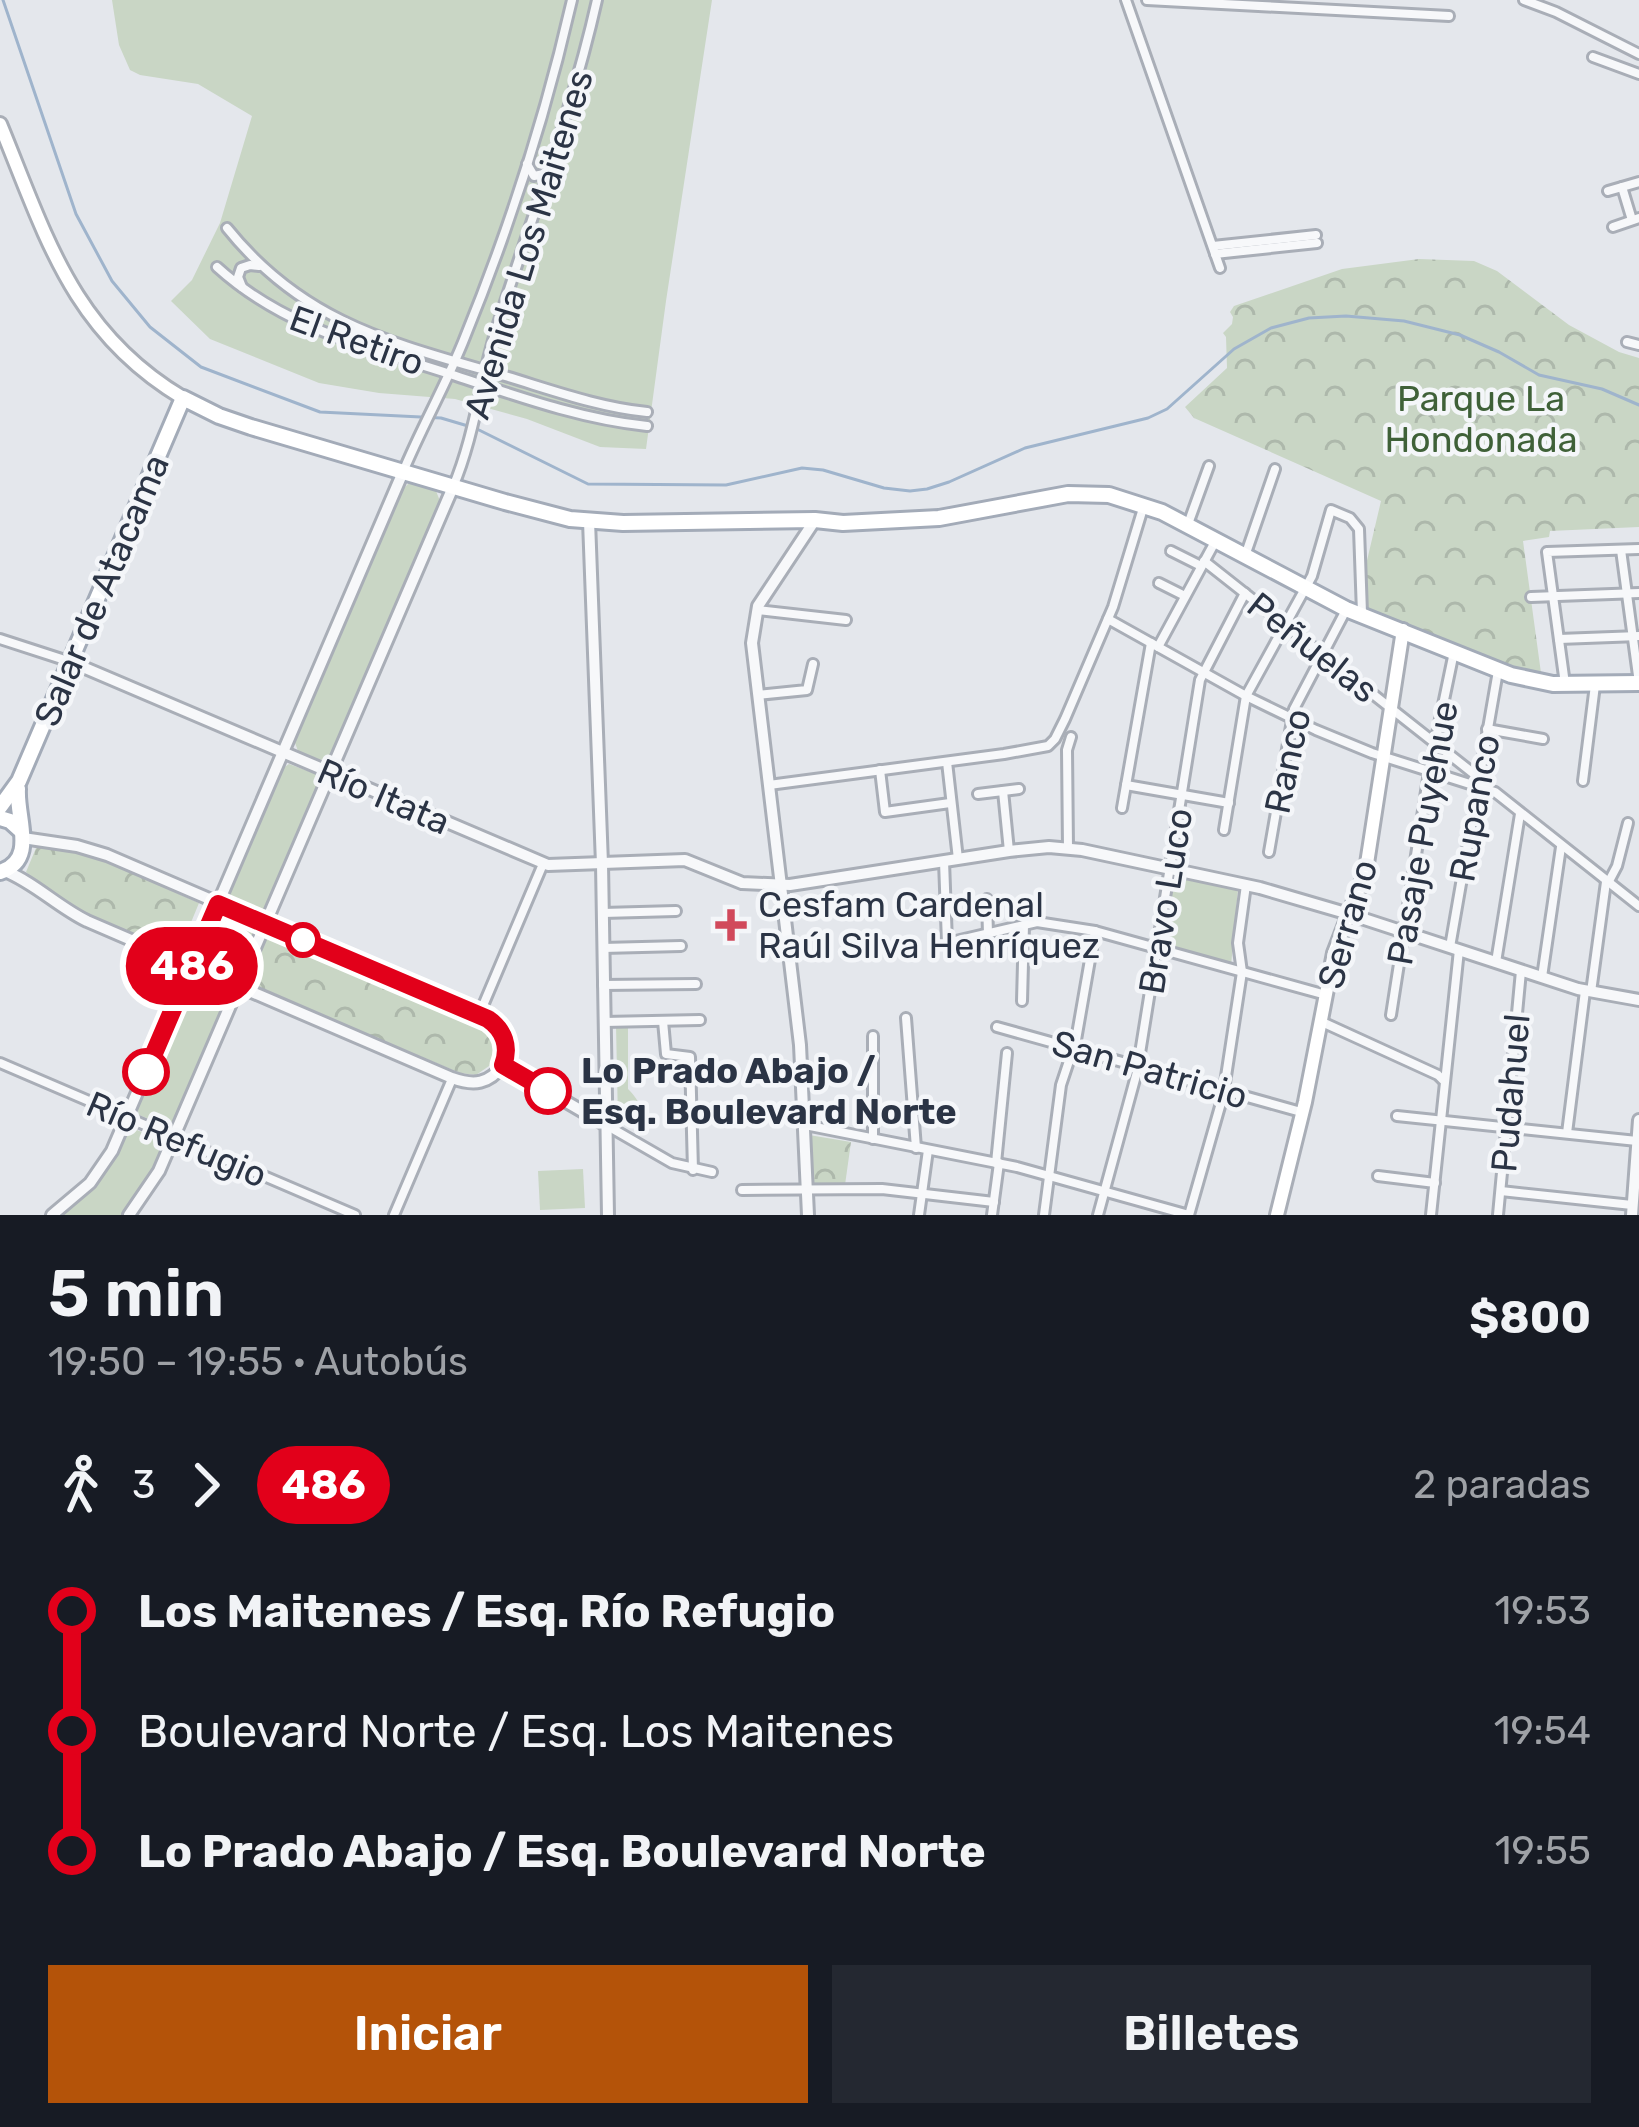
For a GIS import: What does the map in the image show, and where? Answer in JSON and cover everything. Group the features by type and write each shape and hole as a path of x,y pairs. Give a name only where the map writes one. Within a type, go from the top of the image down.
{"main road":[{"path":"0,124 55,258 95,323 147,375 210,412 545,514 589,521 843,523 939,518 1068,494 1109,495 1188,525 1346,609 1499,670 1531,681 1639,683"},
{"name":"Salar de Atacama","path":"0,807 19,781 183,398"},
{"path":"173,422 210,412"},
{"name":"Serrano","path":"1276,1215 1303,1112 1334,953 1364,878 1403,631"},
{"name":"Salar de Atacama","path":"19,781 22,834"},
{"path":"0,818 22,834 21,857 3,872"}],"street":[{"name":"Avenida Los Maitenes","path":"403,472 455,361 526,163 572,0"},
{"name":"Avenida Los Maitenes","path":"453,487 597,0"},
{"path":"1126,0 1220,268"},
{"path":"1147,0 1449,16"},
{"path":"1524,0 1559,9 1639,54"},
{"path":"1593,57 1639,74"},
{"path":"526,163 534,176 549,173"},
{"path":"1607,191 1639,182"},
{"path":"1613,226 1637,219 1622,187"},
{"name":"El Retiro","path":"226,228 260,266 339,321 597,404 647,412"},
{"path":"1214,250 1312,240"},
{"path":"242,289 241,268 260,266"},
{"name":"El Retiro","path":"217,267 268,307 312,329 593,417 647,426"},
{"path":"1627,342 1639,345"},
{"path":"628,424 632,411"},
{"path":"1188,525 1209,466"},
{"path":"1245,556 1275,469"},
{"path":"52,1215 102,1168 127,1117 403,472"},
{"path":"129,1215 148,1190 174,1137 453,487"},
{"path":"768,785 1037,750 1052,742 1108,619 1144,505"},
{"path":"1224,830 1246,696 1312,576 1331,510 1350,518 1359,529 1362,615"},
{"path":"808,1215 800,1045 752,643 756,610 814,520"},
{"path":"589,521 602,864 608,1215"},
{"path":"1122,808 1154,645 1216,540"},
{"path":"1565,684 1547,552 1639,549"},
{"path":"1621,550 1639,683"},
{"name":"Peñuelas","path":"1171,551 1203,564 1245,593 1435,743 1477,782"},
{"path":"1159,583 1185,596"},
{"path":"1531,597 1639,592"},
{"name":"Bravo Luco","path":"1097,1215 1139,1066 1203,672 1245,593"},
{"name":"Ranco","path":"1269,852 1292,718 1346,609"},
{"path":"756,610 846,620"},
{"path":"1108,619 1292,718 1384,757 1477,782 1639,906"},
{"path":"1559,639 1636,637"},
{"name":"Río Itata","path":"0,639 71,662 543,864 692,861 742,883 780,885 1009,850 1068,848 1246,885 1588,992 1639,1000"},
{"name":"Pasaje Puyehue","path":"1391,1015 1429,772 1454,651"},
{"path":"756,695 806,691 813,664"},
{"name":"Rupanco","path":"1431,1215 1454,949 1477,782 1499,670"},
{"path":"1582,781 1595,683"},
{"path":"1487,729 1543,739"},
{"path":"1068,848 1067,750 1071,737"},
{"path":"947,762 951,860 947,943 1051,923 1326,995"},
{"path":"880,770 885,812 950,803"},
{"path":"1126,785 1229,803"},
{"path":"978,794 1019,789"},
{"path":"1003,791 1009,850"},
{"path":"1496,962 1520,813"},
{"path":"1567,1133 1607,882 1617,866 1628,823"},
{"path":"3,872 23,879 71,913 452,1078 478,1083 503,1065 504,1036 479,1015 96,851 22,834"},
{"path":"1541,977 1561,846"},
{"path":"479,1015 543,864"},
{"path":"805,1125 1049,1175 1189,1215 1223,1090 1242,972 1238,943 1246,885"},
{"path":"987,899 988,934"},
{"path":"602,913 676,910"},
{"path":"1022,1001 1024,926"},
{"path":"1044,1215 1061,1085 1095,931"},
{"path":"603,948 681,946"},
{"name":"Pudahuel","path":"1498,1215 1521,971"},
{"path":"603,985 696,984"},
{"path":"906,1018 916,1148"},
{"path":"604,1022 700,1020"},
{"path":"663,1021 666,1054 690,1057 693,1170"},
{"path":"1321,1021 1444,1081"},
{"name":"San Patricio","path":"997,1027 1303,1112"},
{"path":"873,1036 873,1139"},
{"path":"992,1215 1007,1053"},
{"name":"Río Refugio","path":"0,1063 355,1215"},
{"path":"503,1065 662,1158 712,1172"},
{"path":"394,1215 452,1078"},
{"path":"1397,1116 1637,1141"},
{"path":"1501,1191 1632,1210 1639,1120"},
{"path":"920,1215 928,1150"},
{"path":"1378,1176 1435,1183"},
{"path":"742,1190 922,1192 994,1202"}],"green space":[{"path":"112,0 712,0 646,449 600,447 527,419 455,399 319,383 210,339 171,301 192,280 220,223 252,116 198,84 130,70 119,45"},
{"name":"Parque La Hondonada","path":"1419,259 1474,261 1497,271 1569,325 1639,358 1639,527 1550,531 1549,537 1523,541 1541,673 1520,672 1368,608 1365,569 1381,501 1194,418 1185,407 1227,368 1223,333 1232,324 1234,306 1342,269"},
{"path":"409,483 436,491 439,508 331,759 319,760 298,751 294,740 399,493"},
{"path":"289,764 316,774 320,787 266,911 260,914 227,901 226,896 280,770"},
{"path":"36,848 99,859 199,903 178,954 99,919 43,886 26,872"},
{"path":"1175,875 1238,889 1231,966 1161,946"},
{"path":"223,912 258,930 236,976 200,959 216,918"},
{"path":"268,931 482,1022 495,1041 492,1064 476,1075 460,1073 245,983"},
{"path":"192,976 227,987 231,994 177,1119 167,1126 139,1115 136,1104"},
{"path":"616,1025 628,1026 628,1089 641,1108 643,1132 618,1121"},
{"path":"127,1131 159,1139 163,1152 122,1215 58,1215 98,1178"},
{"path":"809,1135 851,1142 845,1185 810,1184"},
{"path":"583,1169 585,1208 540,1210 538,1171"}],"waterway":[{"path":"3,0 76,214 112,281 150,327 201,367 320,412 441,418 468,426"},
{"path":"477,429 588,484 726,485 802,468 884,488 927,489 1025,448 1148,418 1167,409 1234,349 1271,328 1309,318 1346,316 1404,321 1460,335 1539,375 1602,389 1639,405"}],"bus line":[{"name":"486","path":"146,1072 218,904 488,1019 504,1036 503,1065 548,1091"}],"place":[{"name":"Cesfam Cardenal Raúl Silva Henríquez","path":"731,925"},
{"name":"Lo Prado Abajo / Esq. Boulevard Norte","path":"548,1091"}]}
